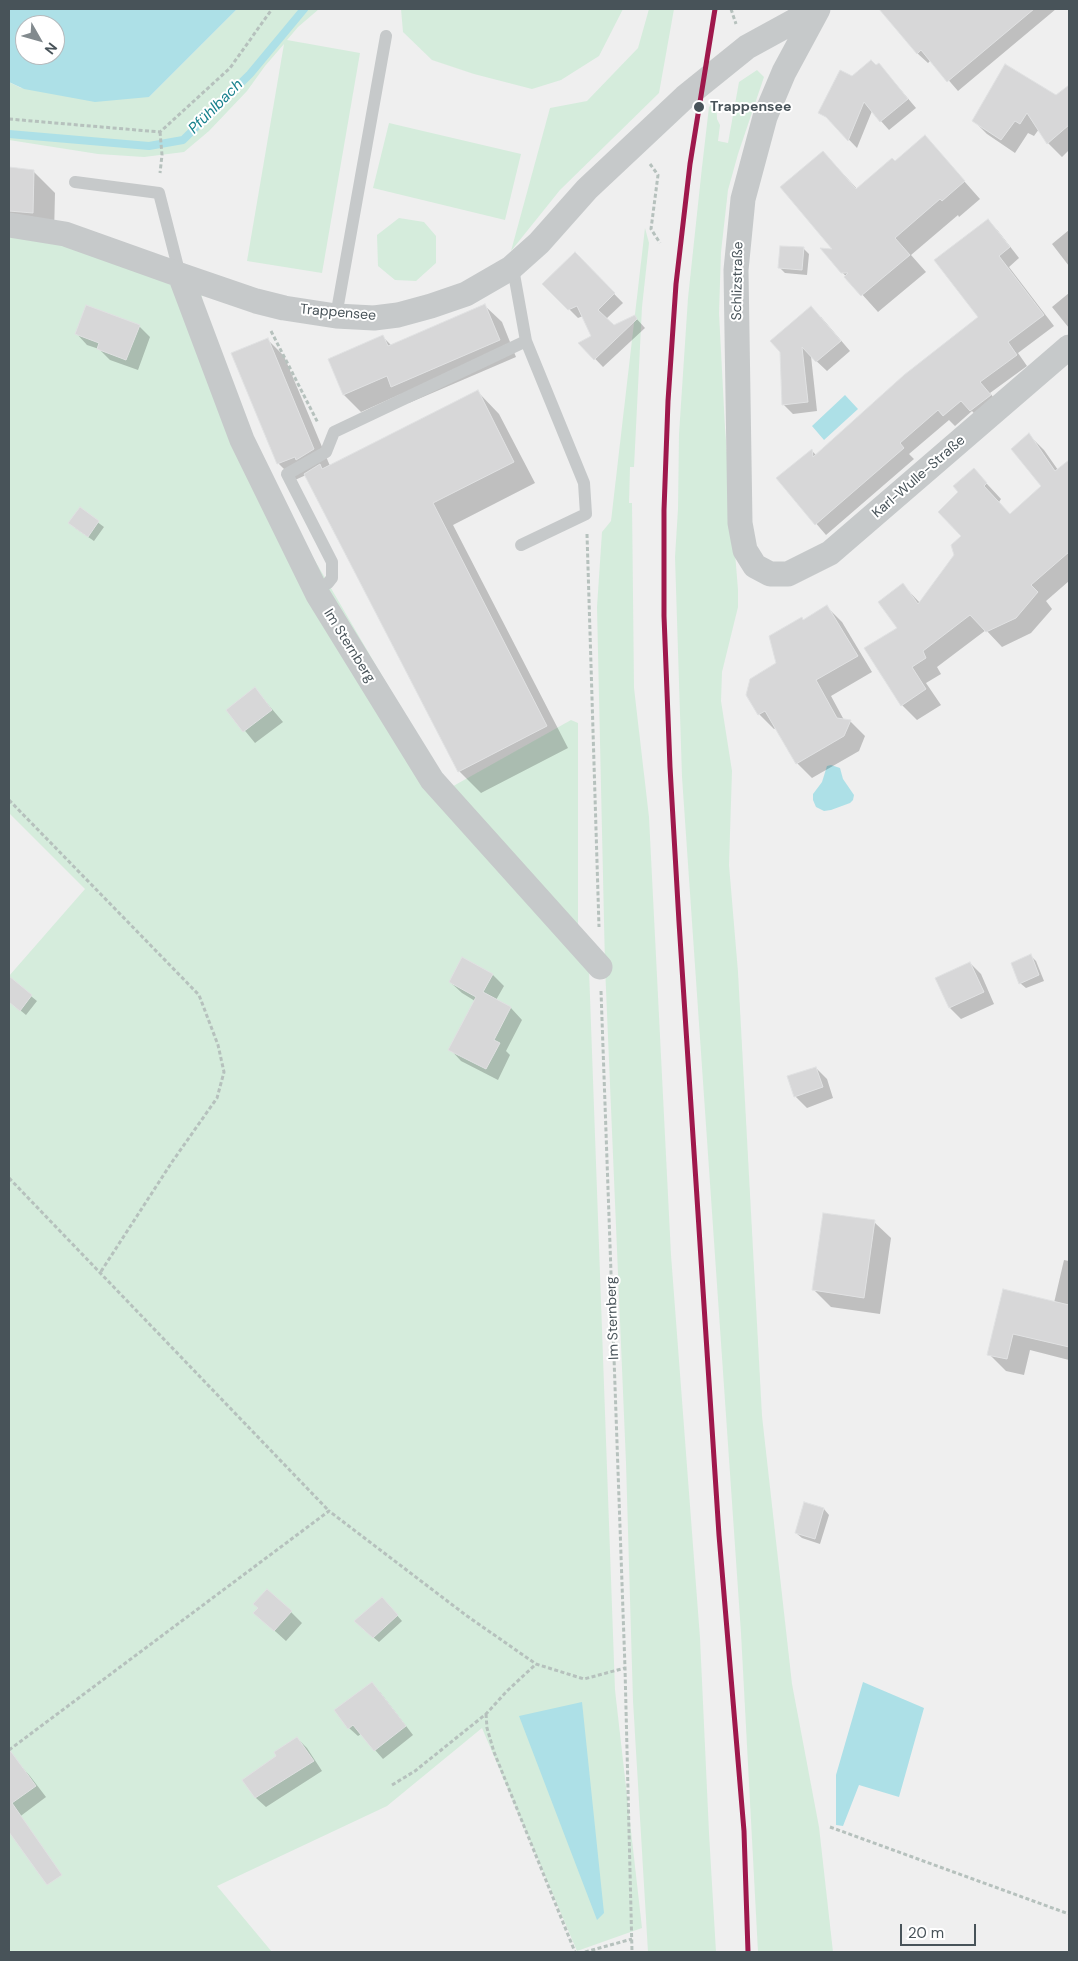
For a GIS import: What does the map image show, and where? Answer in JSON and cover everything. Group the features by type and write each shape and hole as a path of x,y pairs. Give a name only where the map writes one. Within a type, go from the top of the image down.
{"street":[{"name":"Trappensee","path":"9,224 65,234 180,276 256,301 284,308 336,316 374,318 398,315 466,294 510,268 534,247 587,188 685,97 748,47 800,18 812,9"},
{"name":"Schlizstraße","path":"755,566 745,550 740,523 736,270 743,199 765,117 784,72 818,9"},
{"name":"Im Sternberg","path":"180,276 242,440 316,591 432,780 600,966"},
{"name":"Karl-Wulle-Straße","path":"755,566 770,574 788,574 830,553 1069,347"}],"lane":[{"path":"336,316 348,240 386,36"},
{"path":"75,182 159,193 180,276"},
{"path":"510,268 514,274 526,340 584,483 586,514 521,545"},
{"path":"316,591 332,578 332,562 287,474 326,452 334,432 526,340"}],"path":[{"path":"9,119 160,132 230,68 272,9"},
{"path":"731,9 738,28"},
{"path":"160,132 162,155"},
{"path":"647,160 658,175 651,229 660,243"},
{"path":"256,301 329,444"},
{"name":"Im Sternberg","path":"586,514 600,966 626,1668 632,1952"},
{"path":"9,800 199,995 218,1045 224,1072 217,1098 172,1162 100,1273"},
{"path":"9,1178 329,1511 467,1616 536,1664 584,1680 626,1668"},
{"path":"9,1750 329,1511"},
{"path":"392,1785 420,1766 486,1714 536,1664"},
{"path":"486,1714 487,1728 494,1752 576,1952"},
{"path":"830,1827 1069,1914"},
{"path":"585,1952 632,1939"}],"green space":[{"path":"237,9 319,9 298,27 287,40 360,53 322,273 247,261 284,44 247,91 209,131 184,152 144,157 98,154 9,140 9,82 21,88 149,97"},
{"path":"401,9 623,9 599,56 561,80 532,89 474,74 432,60 403,32"},
{"path":"649,9 674,9 659,93 560,190 511,251 550,108 587,101 638,48"},
{"path":"757,70 764,77 728,190 721,252 719,313 738,607 722,672 721,701 732,771 729,865 738,972 762,1416 792,1684 819,1827 833,1952 758,1952 741,1633 682,777 675,557 679,434 688,298 709,107 716,100 717,119 720,125 718,141 728,143 739,82"},
{"path":"389,123 521,154 505,220 373,188"},
{"path":"399,218 424,222 436,236 436,263 416,281 395,280 378,266 377,235"},
{"path":"9,225 201,290 207,330 265,475 448,789 571,720 578,723 578,926 589,969 615,1690 642,1928 577,1951 482,1728 387,1806 217,1886 272,1952 9,1952 9,976 85,889 9,813"},
{"path":"645,228 649,243 642,307 634,467 630,467 629,503 632,503 634,688 649,817 671,1255 700,1638 716,1952 648,1952 633,1701 626,1463 605,966 597,607 602,532 611,521"}],"water":[{"path":"9,9 237,9 149,97 95,102 24,89 9,82"},
{"path":"845,395 858,409 824,440 812,426"},
{"path":"831,765 840,768 843,779 854,795 850,803 824,811 816,807 813,794 822,782 827,766"},
{"path":"863,1682 924,1708 899,1797 859,1785 843,1826 836,1825 836,1775"},
{"path":"582,1702 604,1913 597,1920 519,1716"}],"building":[{"path":"879,9 1034,9 947,82 921,50 917,54"},
{"path":"871,60 876,65 879,63 908,99 880,122 864,102 848,141 826,117 818,113 840,70 852,76"},
{"path":"1005,64 1056,95 1069,85 1069,125 1047,144 1027,113 1020,124 1015,121 1001,140 972,121"},
{"path":"925,135 965,181 942,201 940,199 895,238 910,255 861,296 844,277 848,273 841,273 820,248 832,249 780,187 823,151 856,189 892,158 895,161"},
{"path":"9,167 34,170 33,213 9,211"},
{"path":"988,219 1010,247 999,256 1044,315 1008,342 1017,355 980,382 991,395 970,411 961,401 943,416 938,410 900,443 904,448 815,525 776,478 812,449 813,457 904,375 978,317 934,260"},
{"path":"780,246 804,247 802,270 778,268"},
{"path":"575,252 615,293 598,310 614,325 635,315 637,319 594,360 578,343 591,336 577,306 568,310 542,284"},
{"path":"485,304 500,340 391,387 387,376 343,395 328,359 383,335 388,346"},
{"path":"86,305 140,325 126,360 97,349 99,343 75,334"},
{"path":"811,306 841,341 816,362 802,347 808,402 782,405 780,352 770,341"},
{"path":"268,338 314,449 296,460 295,457 277,464 231,353"},
{"path":"478,390 514,462 433,503 547,726 458,772 304,474 320,464 322,469"},
{"path":"1029,433 1055,471 1069,460 1069,552 1031,585 1038,592 1016,618 986,632 970,615 923,651 926,658 912,667 926,689 901,706 864,648 897,628 878,602 903,583 918,604 954,555 951,545 961,536 938,512 958,492 953,486 974,468 987,483 984,486 1010,514 1041,486 1011,449"},
{"path":"80,507 99,521 88,537 68,523"},
{"path":"827,605 858,656 816,680 837,718 851,720 844,736 796,764 765,711 758,715 746,695 750,679 776,663 769,636 802,617 803,620"},
{"path":"255,687 272,710 243,732 226,710"},
{"path":"1031,954 1039,975 1019,984 1011,963"},
{"path":"462,957 493,974 483,992 511,1007 494,1040 500,1043 486,1069 448,1050 476,997 449,982"},
{"path":"970,962 984,992 949,1008 935,978"},
{"path":"9,976 32,995 20,1011 9,1002"},
{"path":"816,1067 823,1087 794,1097 787,1076"},
{"path":"823,1213 875,1220 864,1298 812,1290"},
{"path":"1003,1289 1069,1305 1069,1347 1013,1334 1007,1359 987,1355"},
{"path":"804,1502 824,1508 815,1539 795,1533"},
{"path":"267,1589 292,1611 274,1631 253,1613 258,1608 253,1604"},
{"path":"382,1597 398,1615 373,1638 354,1621"},
{"path":"372,1682 406,1726 374,1751 353,1725 348,1729 334,1710"},
{"path":"297,1737 314,1761 255,1798 242,1780 276,1756 274,1752"},
{"path":"9,1749 36,1786 12,1803 62,1875 47,1885 9,1832"}],"waterway":[{"name":"Pfühlbach","path":"9,134 149,146 183,140 250,74 304,9"}],"transit line":[{"path":"715,9 690,164 676,284 668,401 664,510 664,616 679,922 719,1535 744,1831 748,1952"}],"place":[{"name":"Trappensee","path":"699,107"}]}
